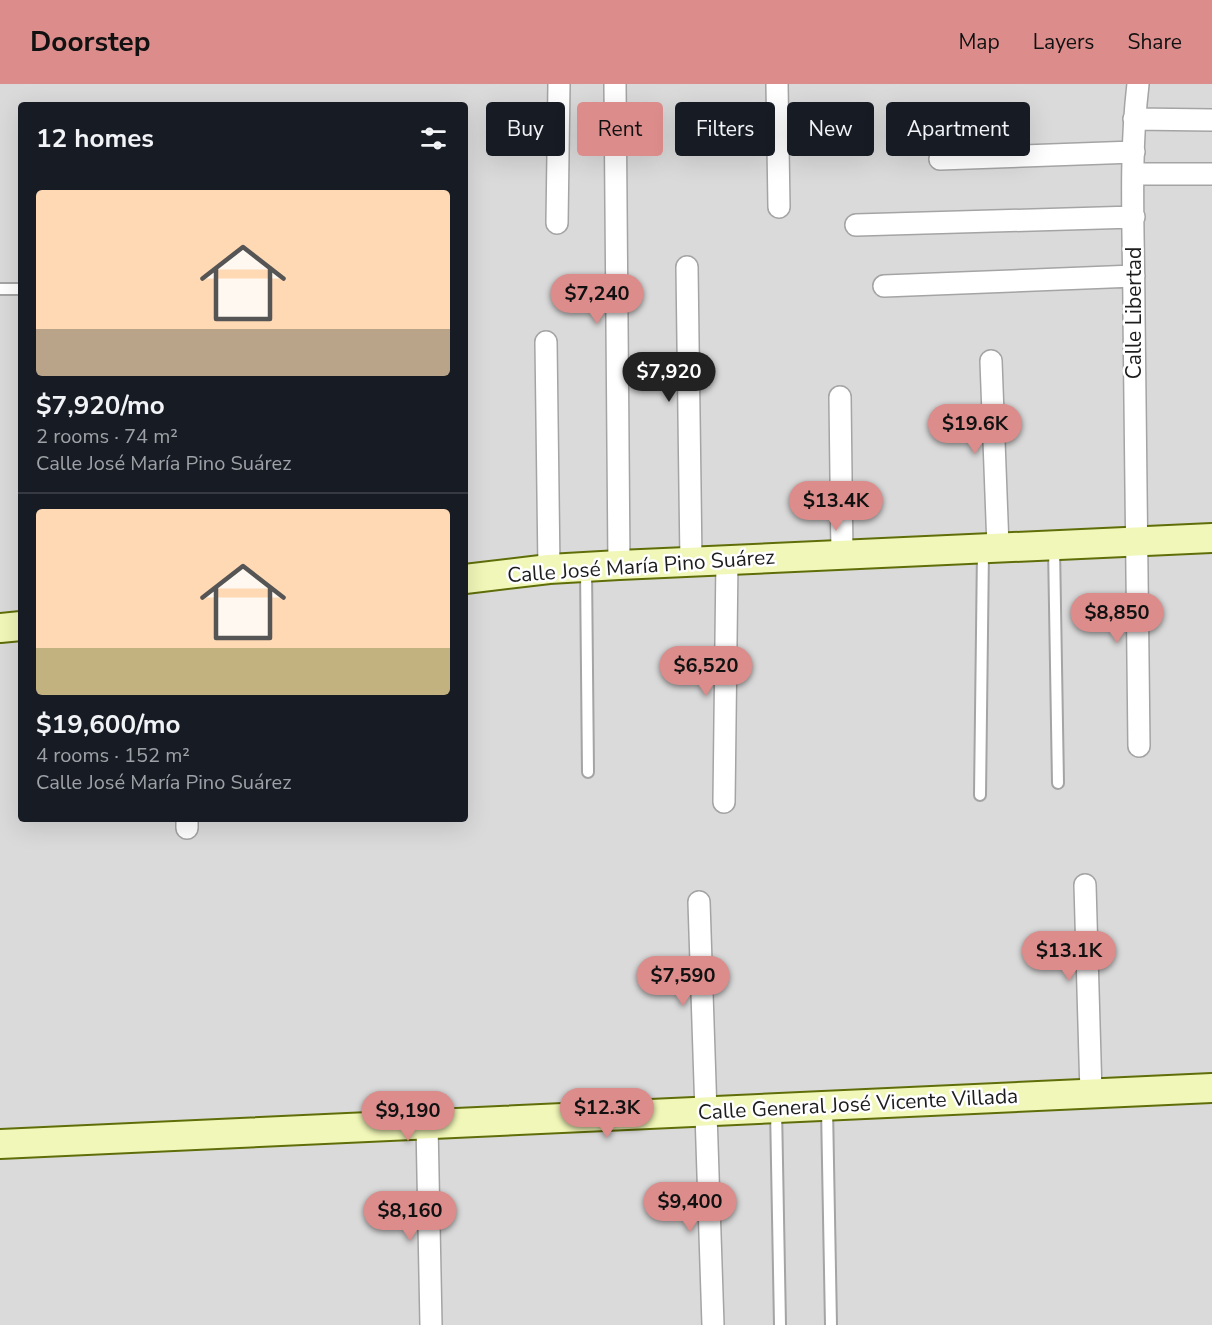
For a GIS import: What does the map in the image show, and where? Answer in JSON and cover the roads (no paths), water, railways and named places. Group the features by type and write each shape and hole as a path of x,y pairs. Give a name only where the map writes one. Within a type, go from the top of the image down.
{"main road":[{"name":"Calle José María Pino Suárez","path":"468,579 549,569 619,565 1212,538"},
{"path":"0,628 18,626"},
{"name":"Calle General José Vicente Villada","path":"0,1144 1212,1088"}],"street":[{"path":"557,223 559,84"},
{"path":"615,84 619,565"},
{"path":"777,84 779,207"},
{"name":"Calle Libertad","path":"1138,84 1134,119 1134,276 1135,542 1139,746"},
{"path":"1134,119 1212,120"},
{"path":"940,159 1134,152"},
{"path":"1134,174 1212,174"},
{"path":"856,225 1134,216"},
{"path":"687,267 691,562"},
{"path":"884,286 1134,276"},
{"path":"546,342 549,569"},
{"path":"990,548 991,361"},
{"path":"840,397 842,555"},
{"path":"724,802 727,560"},
{"path":"1085,885 1091,1094"},
{"path":"699,902 712,1325"},
{"path":"427,1124 431,1325"}],"lane":[{"path":"0,289 18,289"},
{"path":"1054,545 1058,783"},
{"path":"980,795 990,548"},
{"path":"586,567 588,772"},
{"path":"827,1105 831,1325"},
{"path":"776,1108 780,1325"}]}
